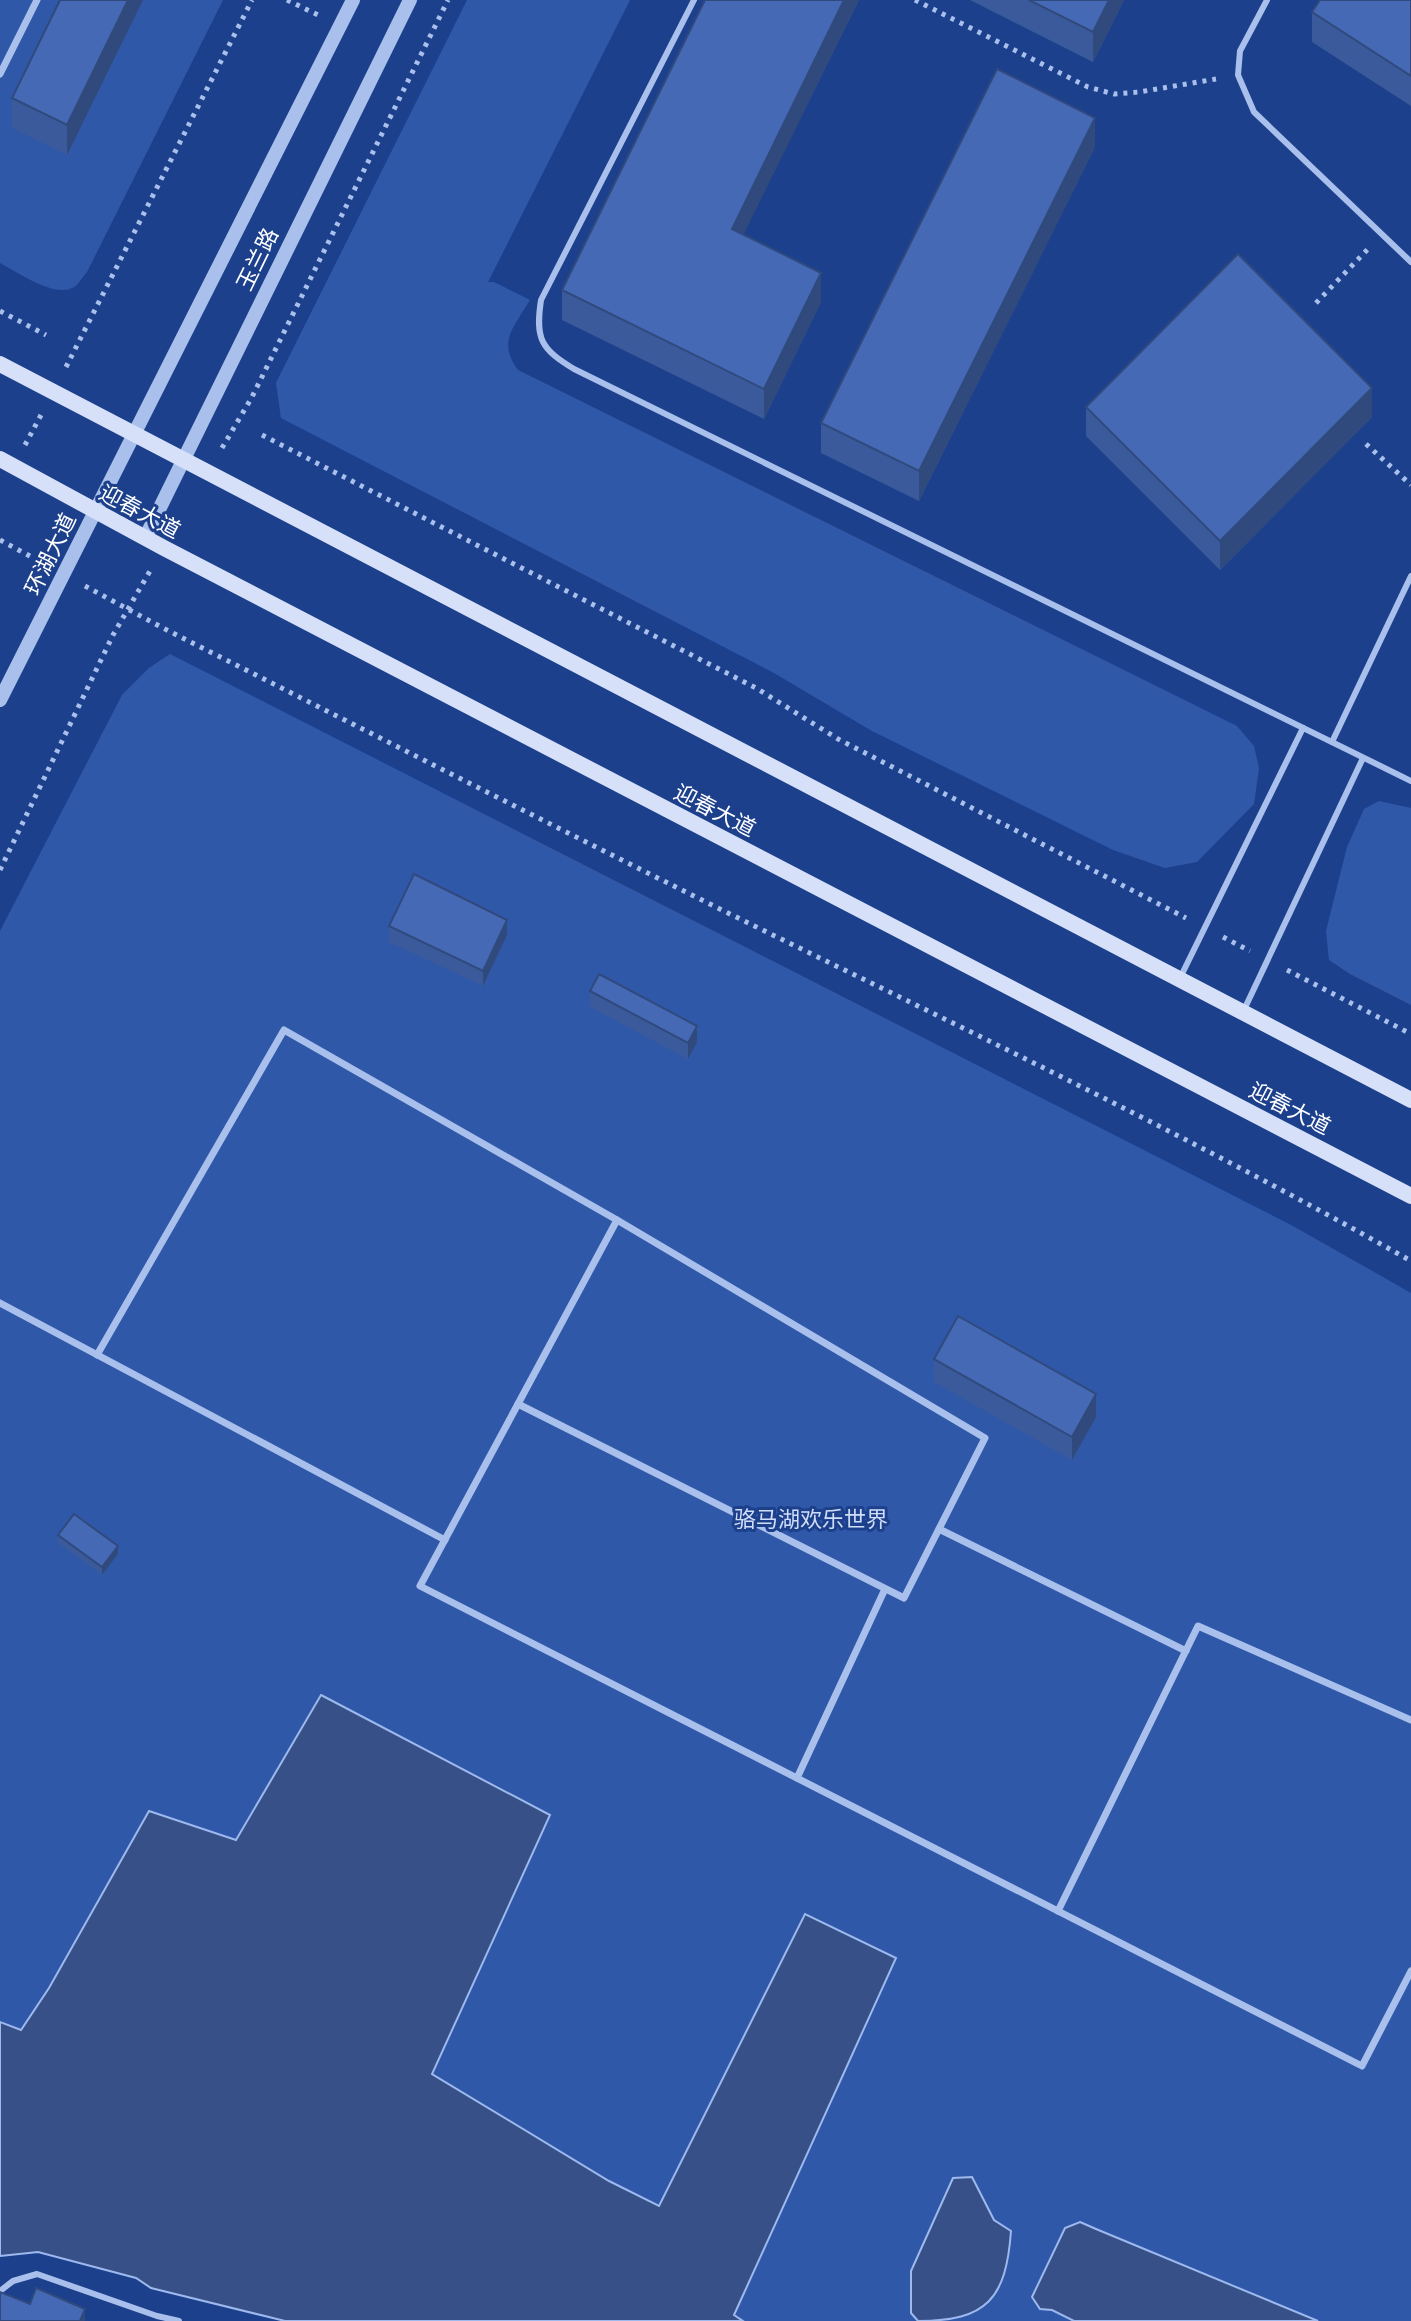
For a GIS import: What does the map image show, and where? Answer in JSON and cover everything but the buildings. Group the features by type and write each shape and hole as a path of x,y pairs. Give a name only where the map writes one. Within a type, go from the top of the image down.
{"main road":[{"path":"0,364 1411,1100"},
{"name":"迎春大道","path":"7,462 95,512 1411,1196"}],"street":[{"path":"0,74 37,0"},
{"name":"玉兰路","path":"95,512 353,0"},
{"name":"玉兰路","path":"145,538 410,0"},
{"name":"环湖大道","path":"0,700 95,512"},
{"path":"97,1355 284,1030 617,1220 985,1438 904,1598 518,1404"},
{"path":"617,1220 420,1586 1362,2066 1411,1971"},
{"path":"0,1303 445,1540"},
{"path":"939,1529 1186,1651"},
{"path":"797,1778 885,1589"},
{"path":"1058,1911 1198,1626 1411,1720"}],"lane":[{"path":"694,0 541,300 539,338 552,356 603,384 1411,781"},
{"path":"1267,0 1240,51 1238,75 1254,112 1411,262"},
{"path":"1332,742 1411,576"},
{"path":"1179,979 1303,728"},
{"path":"1243,1012 1363,758"},
{"path":"0,2291 13,2281 37,2274 179,2321"}],"path":[{"path":"7,462 54,391 252,0"},
{"path":"208,472 252,397 448,0"},
{"path":"915,0 1088,87 1114,94 1238,75"},
{"path":"1316,303 1382,235"},
{"path":"0,311 46,335"},
{"path":"262,435 756,688 838,739 1411,1034"},
{"path":"1366,444 1411,485"},
{"path":"0,540 128,609 727,912 1062,1075 1411,1261"},
{"path":"0,870 113,635 164,548"}],"green space":[{"path":"0,0 223,0 87,272 76,286 66,290 37,283 0,263"},
{"path":"467,0 630,0 488,282 530,300 508,343 518,370 1237,726 1254,746 1259,768 1254,804 1197,862 1165,868 1113,850 872,731 774,673 281,418 276,383"},
{"name":"骆马湖欢乐世界","path":"170,654 1293,1226 1411,1293 1411,2321 743,2321 734,2316 804,1914 660,2206 609,2181 431,2074 550,1815 236,1841 49,1988 21,2030 0,2022 0,931 122,695 149,668"},
{"path":"1379,801 1411,808 1411,1005 1329,960 1326,931 1347,847 1364,809"}],"shaded area":[{"path":"321,1695 550,1815 432,2074 609,2181 659,2206 805,1914 896,1958 734,2315 743,2321 285,2321 151,2288 136,2278 38,2252 0,2256 0,2022 21,2030 49,1988 149,1811 236,1840"},
{"path":"972,2177 994,2220 1011,2231 1004,2274 988,2302 976,2310 942,2320 918,2321 911,2313 911,2271 953,2178"},
{"path":"1080,2222 1318,2321 1074,2321 1052,2310 1040,2309 1032,2297 1065,2228"}]}
